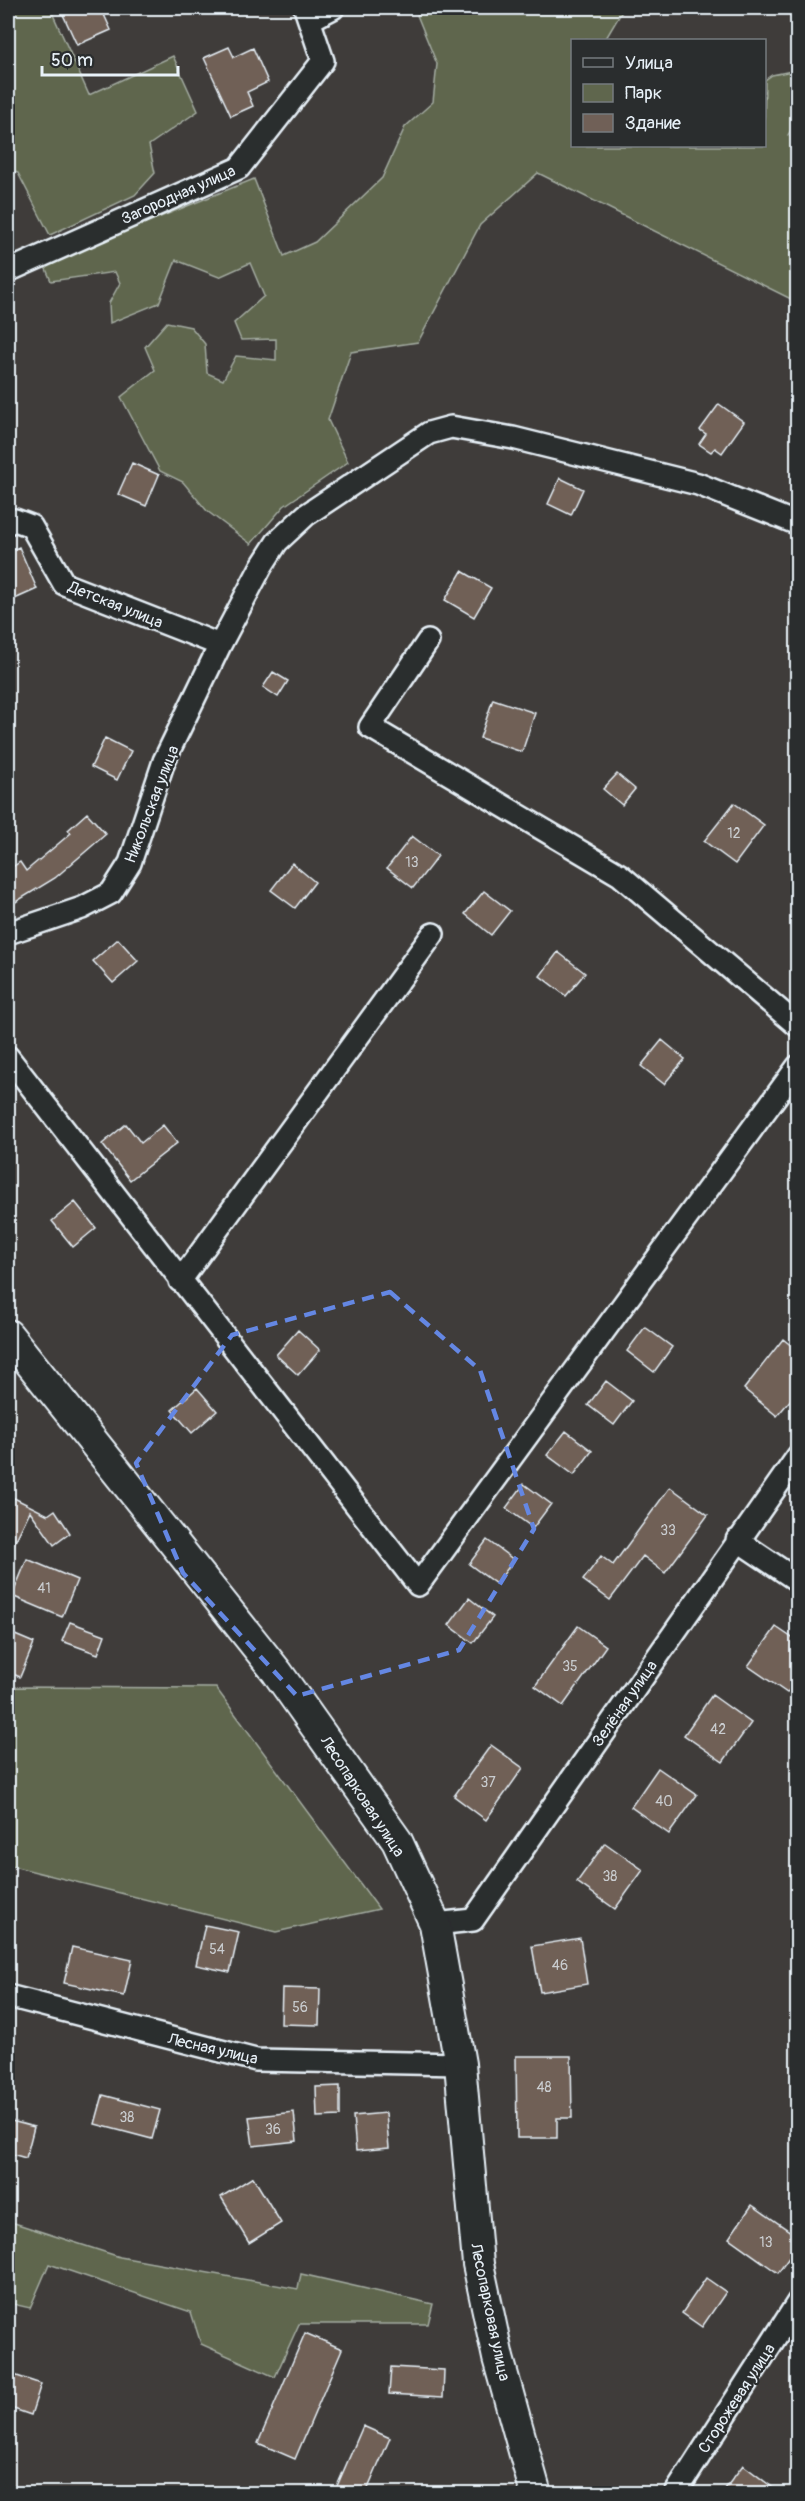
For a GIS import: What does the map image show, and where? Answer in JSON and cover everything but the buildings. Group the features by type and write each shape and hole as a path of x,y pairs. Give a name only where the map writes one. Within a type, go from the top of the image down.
{"street":[{"path":"308,14 333,8"},
{"name":"Загородная улица","path":"8,271 239,168 323,61 308,14"},
{"name":"Никольская улица","path":"8,933 82,908 111,893 130,863 164,761 220,645 261,567 278,542 306,514 429,433 451,427 513,438 698,484 798,524"},
{"name":"Детская улица","path":"8,523 15,520 31,526 64,584 220,645"},
{"path":"428,641 369,727 620,874 798,1026"},
{"path":"180,1281 433,934"},
{"path":"8,1057 418,1585 798,1066"},
{"name":"Лесопарковая улица","path":"8,1335 277,1672 348,1768 397,1841 435,1924 460,2064 478,2265 498,2358 536,2493"},
{"name":"Зелёная улица","path":"435,1924 473,1920 798,1456"},
{"path":"737,1540 798,1581"},
{"name":"Лесная улица","path":"8,1996 256,2060 460,2064"},
{"name":"Сторожевая улица","path":"675,2493 798,2302"}],"highlighted area":[{"path":"390,1292 480,1370 534,1529 459,1650 297,1696 183,1573 136,1463 232,1335"}],"green space":[{"path":"8,8 55,8 51,10 89,95 173,56 198,111 149,145 155,173 135,195 50,235 18,173 8,169"},
{"path":"429,8 624,8 606,39 571,39 571,147 766,147 766,79 772,75 797,70 797,121 788,135 797,140 797,302 538,173 480,225 418,342 351,352 328,420 348,462 284,506 251,544 207,511 183,482 160,471 121,397 155,370 145,347 167,322 191,327 205,344 207,373 223,380 236,356 276,360 276,339 241,340 234,323 264,296 250,263 219,277 176,260 159,303 110,323 109,303 120,283 115,272 51,281 44,264 254,179 284,256 315,242 382,178 405,127 433,102 437,64 417,15"},
{"path":"8,1687 216,1688 379,1909 276,1932 8,1865"},
{"path":"8,2221 120,2257 298,2289 301,2274 433,2304 428,2324 299,2324 275,2377 201,2344 191,2312 49,2264 30,2308 8,2303"}]}
